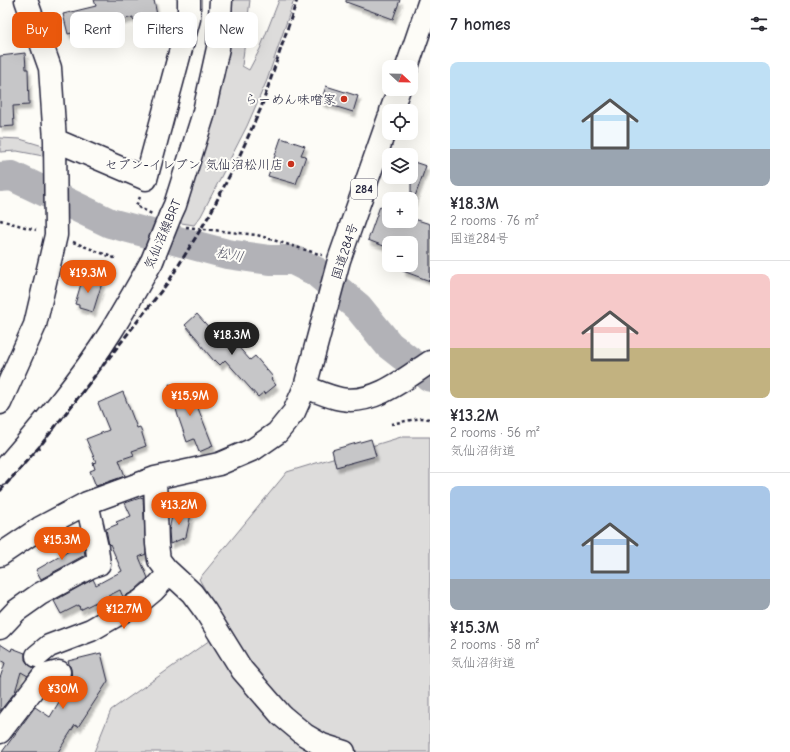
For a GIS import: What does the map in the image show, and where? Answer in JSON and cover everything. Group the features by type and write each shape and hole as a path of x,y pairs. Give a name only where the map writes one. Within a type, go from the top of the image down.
{"main road":[{"path":"0,403 35,325 56,235 55,140 50,68 26,0"},
{"path":"55,140 146,179 189,19 188,0"},
{"name":"気仙沼線BRT","path":"0,474 58,406 112,331 152,261 175,205 203,116 218,48 220,0"},
{"path":"409,60 430,0"},
{"name":"国道284号","path":"305,387 339,260 382,138"},
{"path":"305,387 341,400 366,399 394,386 430,362"},
{"name":"284","path":"0,556 40,528 87,503 155,478 219,464 254,449 276,433 294,412 305,387"},
{"path":"155,478 157,544 159,560 166,569 192,593 206,612 242,670 280,715 305,735 322,744 344,752"},
{"path":"0,628 16,611 40,594 90,567 99,564 87,503"},
{"path":"37,656 49,646 91,630 141,601 165,578 166,569"},
{"path":"0,732 43,676 59,672"}],"path":[{"path":"146,179 136,206 169,219 257,235 339,260"},
{"path":"0,220 56,235 117,259"},
{"path":"391,424 421,418 430,419"}],"shaded area":[{"path":"226,0 250,0 249,12 223,12"},
{"path":"279,0 294,0 267,80 247,126 201,216 194,225 175,222 215,48 244,48 242,66 249,70 260,49"},
{"path":"0,138 20,139 43,146 43,156 17,151 0,152"},
{"path":"401,437 430,437 430,752 94,752 111,710 227,628 199,579 287,472"}],"building":[{"path":"94,0 154,0 156,12 133,12 133,17 125,19 125,12 71,12 96,6"},
{"path":"346,0 400,0 393,19 346,2"},
{"path":"70,12 70,33 68,34 63,14"},
{"path":"25,53 26,69 28,69 29,105 13,106 14,126 0,127 0,56"},
{"path":"326,86 358,96 353,112 321,102"},
{"path":"281,138 305,146 301,155 306,156 296,184 268,176"},
{"path":"418,163 426,166 417,192 411,192 411,184 418,184"},
{"path":"380,206 382,207 382,228 418,228 418,220 430,224 430,281 406,272 418,272 418,236 382,236 382,245 368,240"},
{"path":"83,277 102,283 93,312 79,308 79,305 75,304"},
{"path":"197,314 212,331 219,325 250,360 255,356 273,377 271,379 276,385 265,394 264,392 258,397 225,360 220,365 215,360 214,361 185,325"},
{"path":"169,384 190,388 213,446 199,452 194,439 187,442"},
{"path":"123,392 137,428 140,427 146,446 132,451 134,455 119,460 125,476 96,486 90,471 95,469 93,463 96,462 86,439 109,430 98,403"},
{"path":"371,439 376,456 336,467 332,450"},
{"path":"143,497 146,554 139,557 148,578 134,591 123,597 120,590 80,610 79,605 61,614 54,601 93,579 96,585 122,571 110,544 109,545 106,529 118,524 116,522 131,516 125,503"},
{"path":"173,510 191,514 186,537 170,544 169,531"},
{"path":"83,543 85,555 41,579 36,570"},
{"path":"0,644 11,651 12,648 25,653 25,660 34,668 28,676 21,672 15,692 0,711 0,678 5,663 0,660"},
{"path":"101,653 108,681 78,727 75,725 58,752 2,752 35,707 50,717 72,680 71,669 68,661"}],"waterway":[{"name":"松川","path":"0,177 12,176 110,223 227,254 270,260 293,260 315,271 358,307 389,345 430,377"}],"railway":[{"path":"0,491 40,446 169,281 210,214 238,159 261,108 297,0"}],"place":[{"name":"らーめん味噌家","path":"344,99"},
{"name":"セブン-イレブン 気仙沼松川店","path":"291,164"}]}
